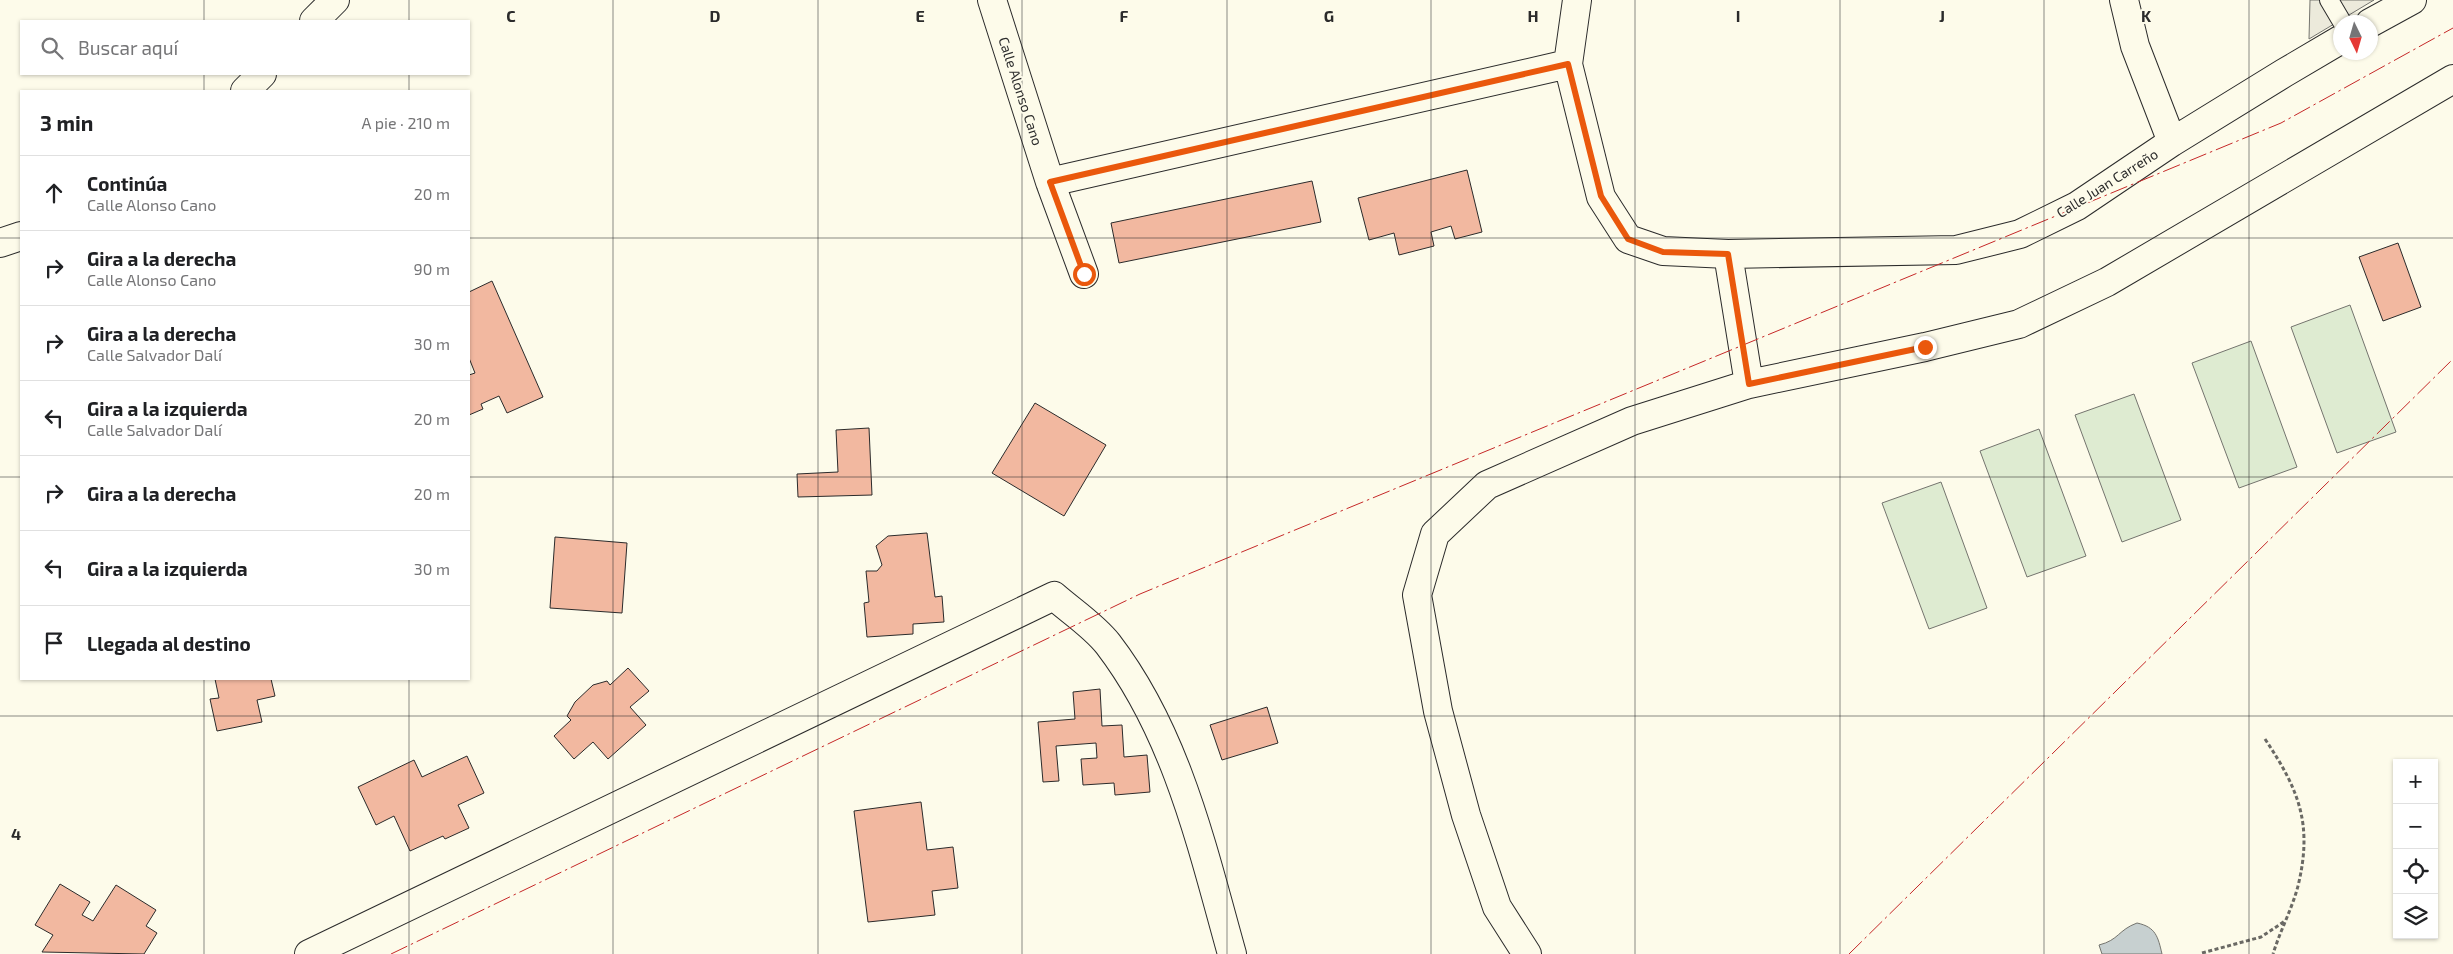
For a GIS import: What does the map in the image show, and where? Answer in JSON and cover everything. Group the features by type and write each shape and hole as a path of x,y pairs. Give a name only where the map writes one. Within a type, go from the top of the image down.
{"street":[{"path":"315,20 334,0"},
{"name":"Calle Alonso Cano","path":"992,0 1050,182 1084,274"},
{"path":"1050,182 1568,64 1577,0"},
{"path":"2124,0 2135,46 2172,142"},
{"path":"2378,19 2412,0"},
{"name":"Calle Juan Carreño","path":"1568,64 1601,196 1628,239 1663,252 1728,254 1956,250 2020,234 2077,206 2172,142 2284,72 2333,44"},
{"path":"246,90 261,75"},
{"path":"1527,954 1497,907 1466,816 1438,711 1417,595 1435,534 1486,485 1632,421 1749,384 1925,347 2019,324 2107,282 2453,79"},
{"path":"0,244 20,236"},
{"path":"1728,254 1749,384"},
{"path":"309,954 1054,596 1106,643 1145,700 1188,798 1232,954"}],"lane":[{"path":"2329,0 2338,15"}],"path":[{"path":"2264,739 2288,778 2302,812 2305,844 2298,887 2274,954"},
{"path":"2202,953 2261,937 2285,920"}],"green space":[{"path":"2350,305 2396,432 2337,453 2291,327"},
{"path":"2251,341 2297,467 2239,488 2192,363"},
{"path":"2134,394 2181,520 2122,542 2075,415"},
{"path":"2039,429 2086,556 2027,577 1980,451"},
{"path":"1941,482 1987,608 1929,629 1882,503"}],"shaded area":[{"path":"2310,0 2374,0 2349,15 2333,15 2333,25 2309,39"},
{"path":"2137,923 2152,930 2162,954 2102,954 2099,945 2106,943"}],"building":[{"path":"1467,170 1482,232 1455,239 1451,226 1431,232 1434,246 1399,255 1394,233 1369,240 1358,198"},
{"path":"1312,181 1321,222 1119,263 1111,223"},
{"path":"2398,243 2421,307 2383,321 2359,257"},
{"path":"492,281 543,397 507,413 499,396 481,404 483,409 470,415 470,375 475,373 470,360 470,292"},
{"path":"1035,403 1106,445 1064,516 992,473"},
{"path":"869,428 872,495 798,497 797,474 838,472 836,430"},
{"path":"927,533 935,597 942,596 944,622 913,624 913,634 867,637 864,603 869,602 866,571 877,571 882,565 876,546 888,536"},
{"path":"555,537 627,543 622,613 550,608"},
{"path":"628,668 649,691 630,707 646,725 608,759 593,742 574,759 554,736 571,720 567,716 575,702 593,685 607,681 610,685"},
{"path":"215,680 271,680 275,696 257,700 262,722 217,731 210,699 219,698"},
{"path":"1100,689 1102,726 1122,725 1124,757 1147,755 1150,792 1115,795 1114,783 1083,785 1081,759 1097,758 1096,743 1056,746 1059,781 1043,782 1038,722 1075,719 1073,692"},
{"path":"1267,707 1278,743 1222,760 1210,725"},
{"path":"467,756 484,793 458,805 469,828 445,839 443,836 410,851 394,816 376,825 358,787 414,760 422,777"},
{"path":"921,802 927,850 953,847 958,888 932,891 935,915 868,922 854,811"},
{"path":"60,884 90,902 82,915 93,921 116,885 156,910 146,926 157,933 144,954 42,952 53,935 35,925"}],"power":[{"path":"391,954 1140,594 2281,123 2453,28"},
{"path":"1849,954 2453,359"}],"route":[{"path":"1084,274 1050,182 1568,64 1601,196 1628,239 1663,252 1728,254 1749,384 1925,347"}]}
